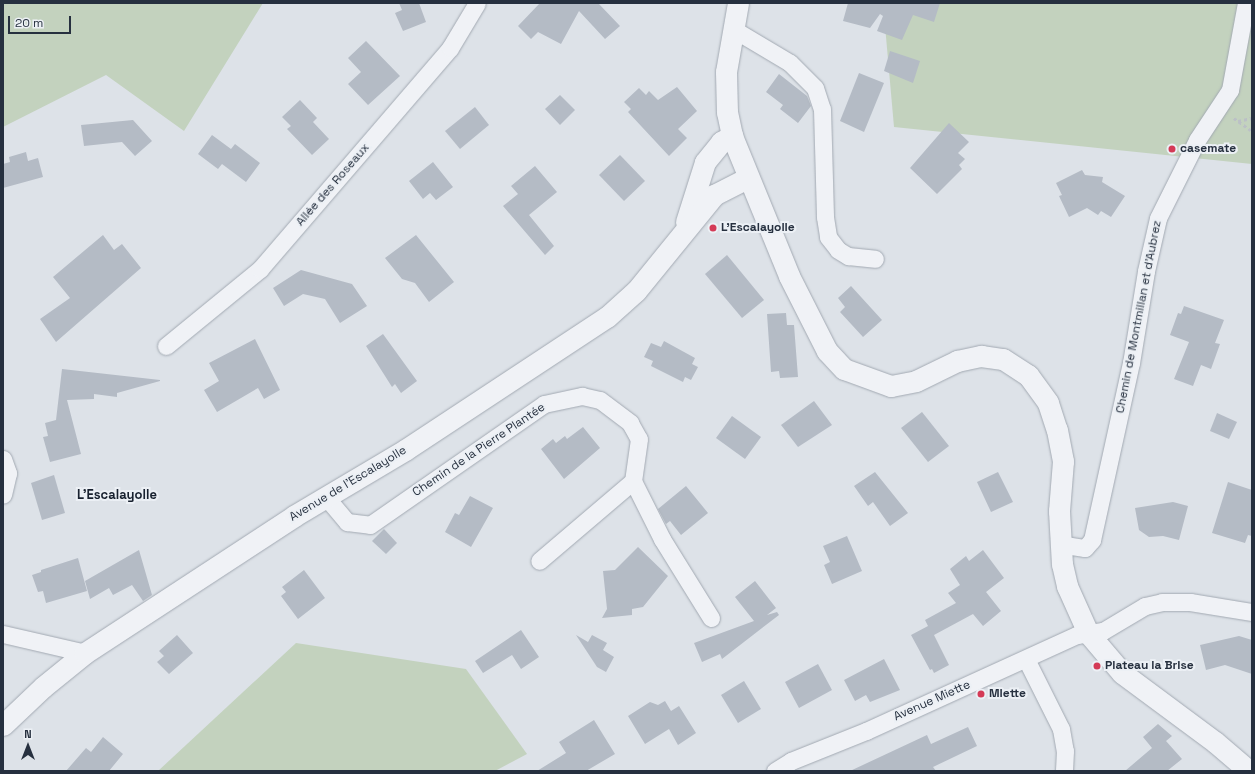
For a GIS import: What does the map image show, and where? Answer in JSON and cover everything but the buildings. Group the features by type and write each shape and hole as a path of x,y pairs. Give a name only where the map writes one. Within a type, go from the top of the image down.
{"street":[{"name":"Allée des Roseaux","path":"166,346 260,269 450,48 477,3"},
{"path":"738,3 726,72 727,112 732,136 748,178 807,314 827,351 844,369 891,386 916,381 957,361 981,356 1003,359 1028,375 1048,402 1064,461 1059,544 1067,586 1088,633 1122,673 1215,742 1248,771"},
{"name":"Chemin de Montmillan et d'Aubrez","path":"1059,544 1085,548 1092,540 1130,370 1146,271 1158,218 1197,140 1220,108 1230,90 1246,3"},
{"path":"733,29 790,63 815,88 822,109 825,217 828,237 838,250 848,256 875,259"},
{"name":"Avenue de l'Escalayolle","path":"683,234 705,162 721,142 732,136"},
{"name":"Avenue de l'Escalayolle","path":"3,725 43,687 85,653 326,497 405,450 607,317 636,291 714,195 748,178"},
{"name":"Chemin de la Pierre Plantée","path":"326,497 347,522 370,525 544,404 582,396 600,400 630,423 639,440 633,481"},
{"path":"3,459 8,473 3,494"},
{"path":"539,561 633,481 662,539 711,618"},
{"name":"Avenue Miette","path":"776,771 791,761 1026,659 1077,635 1103,631 1131,612 1162,602 1190,602 1252,612"},
{"path":"3,634 85,653"},
{"path":"1026,659 1061,729 1065,750 1064,771"}],"path":[{"path":"1220,108 1252,131"},
{"path":"1238,121 1252,118"}],"green space":[{"path":"3,3 263,3 184,131 106,75 3,127"},
{"path":"883,3 1252,3 1252,164 894,127"},
{"path":"296,643 466,669 527,754 495,771 158,771"}],"place":[{"name":"casemate","path":"1172,149"},
{"name":"L'Escalayolle","path":"713,228"},
{"name":"Plateau la Brise","path":"1097,666"},
{"name":"Miette","path":"981,694"}],"district":[{"name":"L'Escalayolle","path":"117,495"}]}
